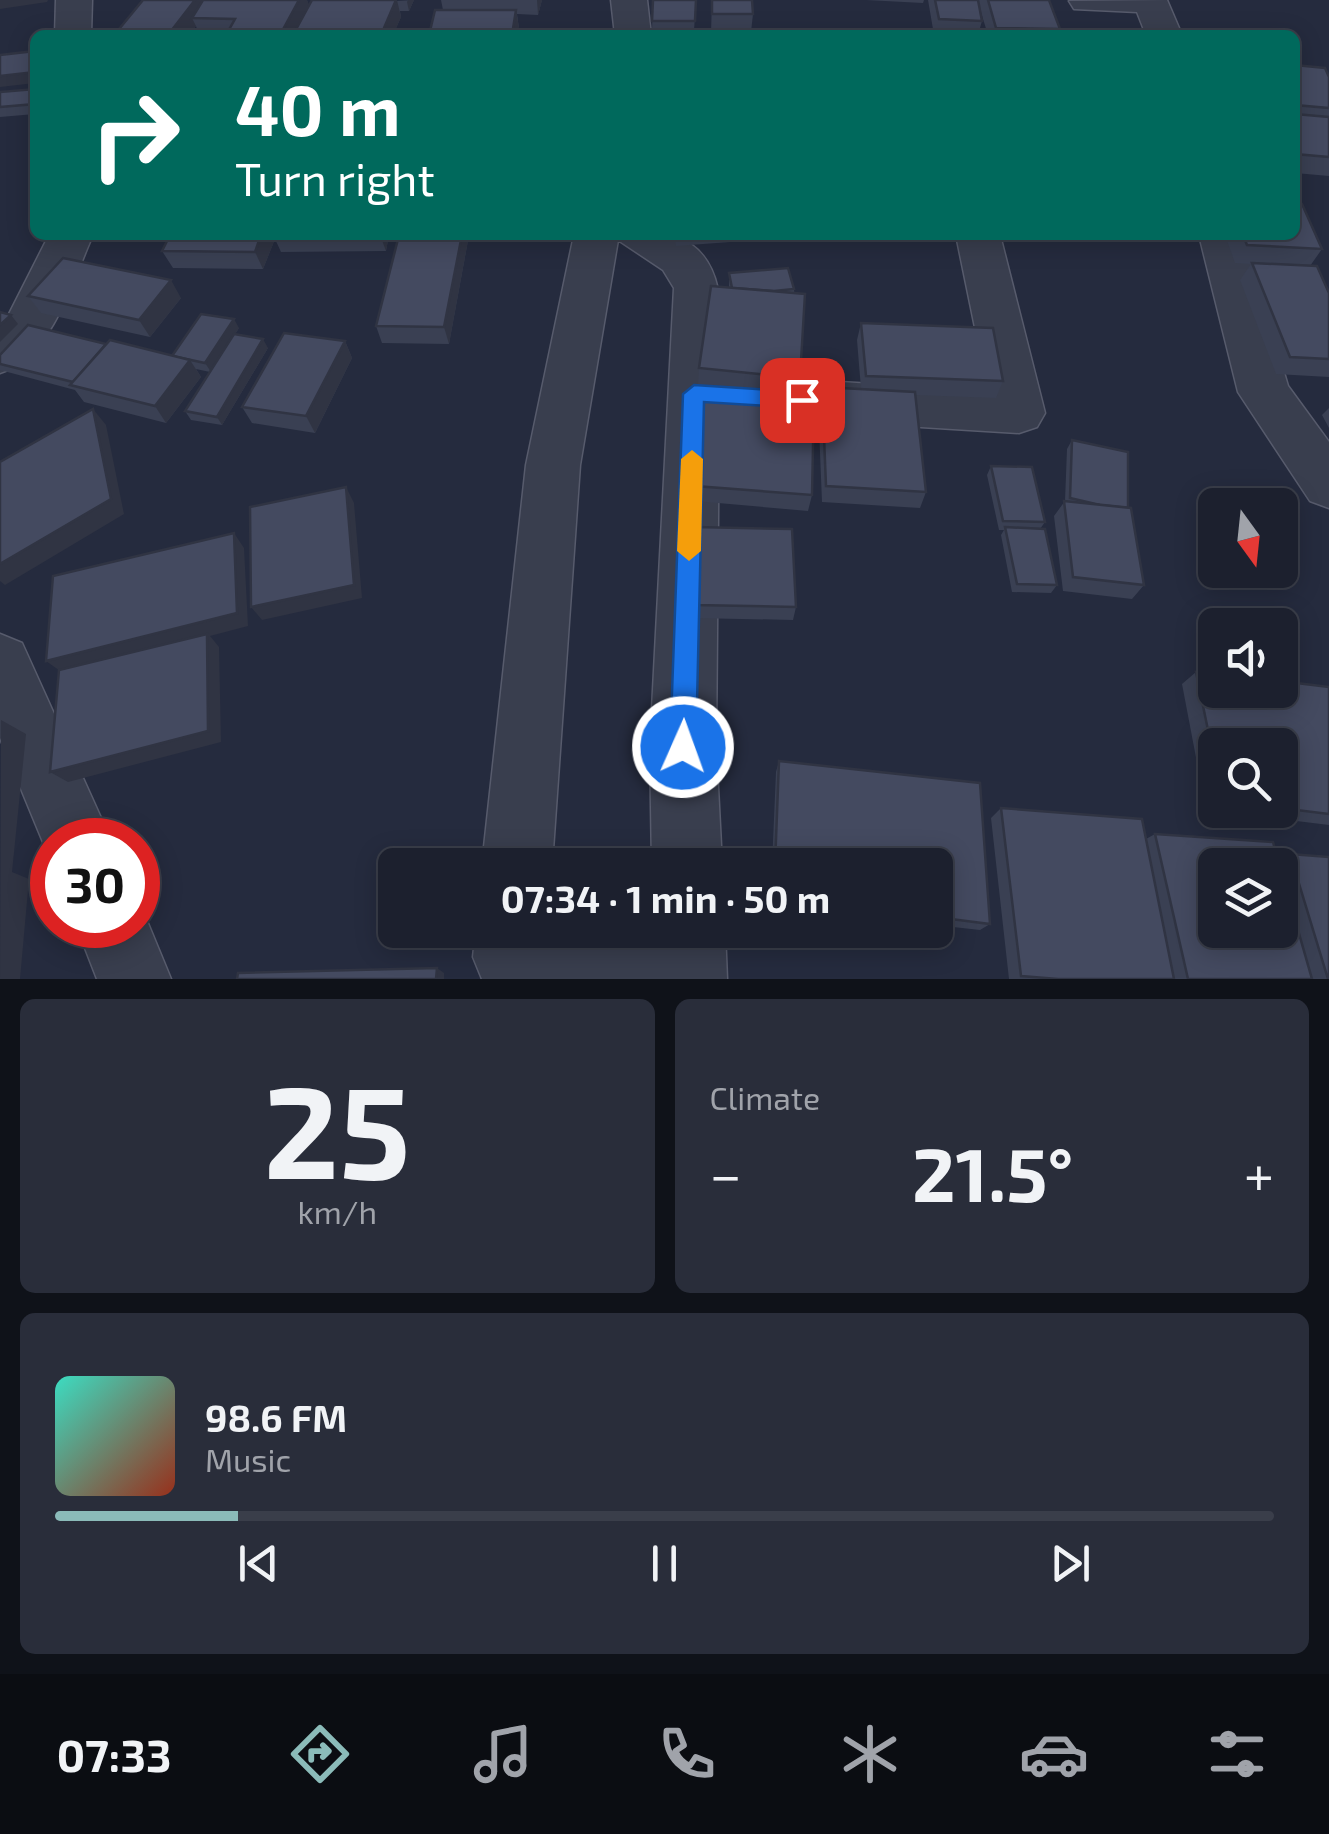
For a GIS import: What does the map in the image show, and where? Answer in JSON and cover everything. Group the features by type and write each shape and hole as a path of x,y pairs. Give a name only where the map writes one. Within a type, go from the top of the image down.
{"street":[{"path":"73,30 74,0"},
{"path":"630,0 633,30"},
{"path":"1087,1 1151,2 1162,30"},
{"path":"0,354 28,325 69,240"},
{"path":"519,848 553,465 595,240"},
{"path":"646,240 679,259 697,288 683,747 686,848"},
{"path":"694,394 1019,413 979,240"},
{"path":"1222,240 1264,392 1329,485"},
{"path":"0,663 67,818"},
{"path":"121,948 134,979"},
{"path":"689,948 690,979"},
{"path":"510,955 660,979"}],"building":[{"path":"143,0 195,0 172,30 118,30"},
{"path":"203,0 299,0 283,30 229,30 235,19 192,18"},
{"path":"312,0 396,0 383,30 296,30"},
{"path":"653,0 696,0 695,21 652,21"},
{"path":"712,0 752,0 753,14 712,14"},
{"path":"935,0 978,0 982,21 939,19"},
{"path":"988,0 1049,0 1060,29 996,28"},
{"path":"435,10 516,10 513,30 430,30"},
{"path":"30,52 30,73 0,76 0,55"},
{"path":"1300,66 1325,68 1329,77 1329,108 1300,105"},
{"path":"30,89 30,104 0,107 0,92"},
{"path":"1300,114 1329,117 1329,157 1300,154"},
{"path":"1302,204 1322,249 1247,245 1245,240 1300,240"},
{"path":"168,240 259,240 255,252 162,251"},
{"path":"398,240 461,240 444,327 376,326"},
{"path":"63,258 171,280 139,320 28,296"},
{"path":"1252,263 1317,266 1329,293 1329,359 1290,357"},
{"path":"788,268 794,289 732,288 729,273"},
{"path":"711,286 805,294 800,378 699,368"},
{"path":"0,312 11,315 0,325"},
{"path":"201,314 234,319 205,363 172,356"},
{"path":"861,323 993,328 1003,381 866,376"},
{"path":"28,325 106,344 73,382 0,364 0,355"},
{"path":"284,333 345,341 306,416 242,407"},
{"path":"234,334 263,339 217,417 185,411"},
{"path":"110,340 190,360 155,406 70,385"},
{"path":"822,387 915,392 926,492 826,486"},
{"path":"705,392 814,400 812,495 695,486"},
{"path":"93,409 111,499 0,564 0,462"},
{"path":"1072,440 1128,452 1128,508 1070,498"},
{"path":"991,466 1032,467 1045,522 1003,521"},
{"path":"346,487 354,585 251,607 250,507"},
{"path":"1064,501 1131,508 1144,585 1073,577"},
{"path":"695,527 792,529 796,607 694,605"},
{"path":"1005,527 1045,529 1057,585 1017,584"},
{"path":"234,533 237,613 46,661 53,576"},
{"path":"207,634 208,731 50,772 59,670"},
{"path":"1298,683 1329,687 1329,814 1298,810 1298,728 1208,728 1203,708 1298,708"},
{"path":"779,761 980,783 990,924 953,919 953,848 776,848"},
{"path":"1001,808 1142,819 1174,979 1021,976"},
{"path":"1155,834 1273,842 1275,848 1198,848 1198,948 1298,948 1298,930 1312,979 1188,979"},
{"path":"1298,855 1329,857 1328,979 1298,880"},
{"path":"437,968 436,979 237,979 238,973"}],"slow traffic":[{"path":"689,551 692,459"}],"route":[{"path":"683,747 694,394 802,400"}]}
